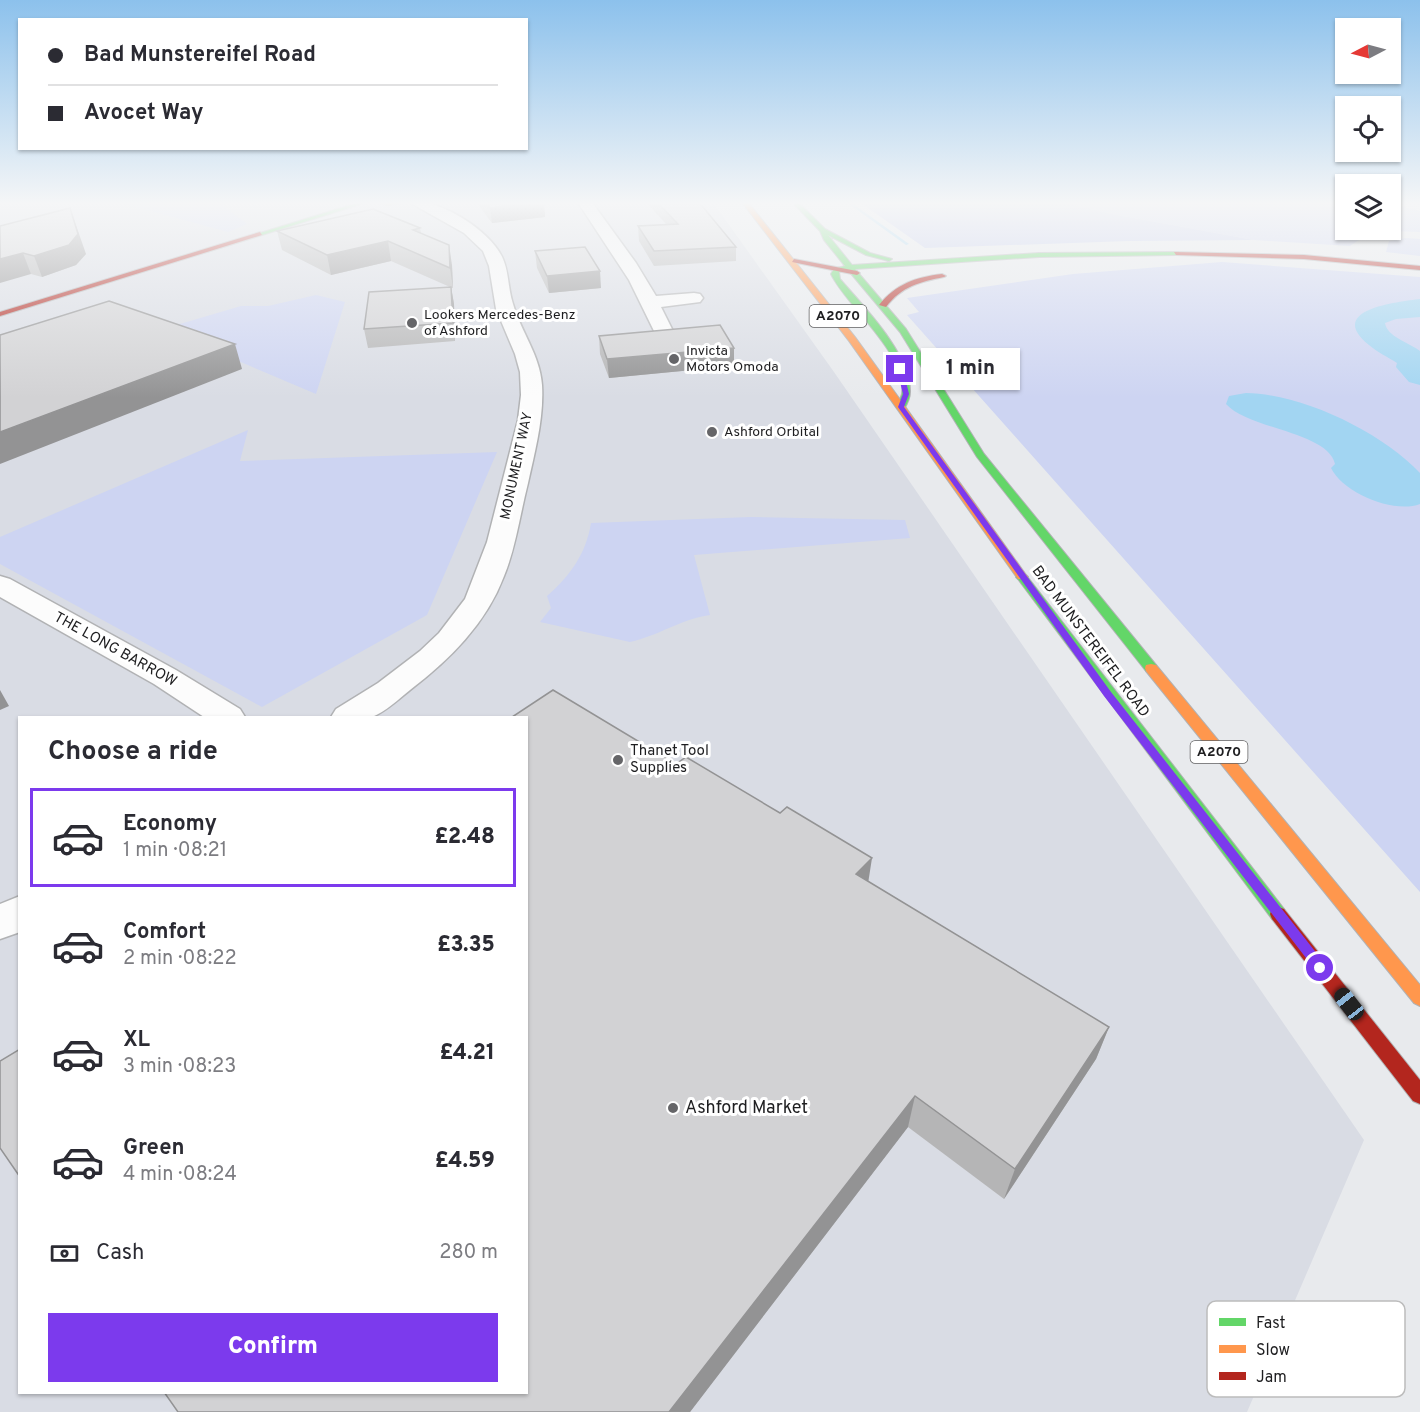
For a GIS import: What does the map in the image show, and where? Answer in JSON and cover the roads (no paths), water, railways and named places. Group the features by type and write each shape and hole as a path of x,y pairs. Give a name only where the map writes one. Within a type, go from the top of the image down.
{"main road":[{"path":"0,314 154,267"},
{"name":"BAD MUNSTEREIFEL ROAD","path":"799,267 835,313 1107,694 1420,1095"},
{"path":"829,267 847,270 917,267"},
{"name":"BAD MUNSTEREIFEL ROAD","path":"845,267 883,305 934,378 953,414 980,455 1420,998"},
{"path":"873,267 834,274 873,325 900,369 906,394 901,407"},
{"path":"883,305 894,289 912,280 1041,267"}],"street":[{"name":"MONUMENT WAY","path":"350,716 384,695 424,664 465,620 479,600 490,577 524,447 530,409 531,381 519,339 505,308 499,282 499,267"},
{"path":"632,267 652,302 663,331"},
{"path":"652,302 694,298"},
{"name":"THE LONG BARROW","path":"0,585 165,677 226,716"},
{"path":"0,923 18,913"}],"waterway":[{"path":"1420,308 1390,311 1371,319 1373,333 1408,357 1413,362 1412,367 1420,375"}],"place":[{"name":"Lookers Mercedes-Benz of Ashford","path":"412,323"},
{"name":"Invicta Motors Omoda","path":"674,359"},
{"name":"Ashford Orbital","path":"712,432"},
{"name":"Thanet Tool Supplies","path":"618,760"},
{"name":"Ashford Market","path":"673,1108"}]}
